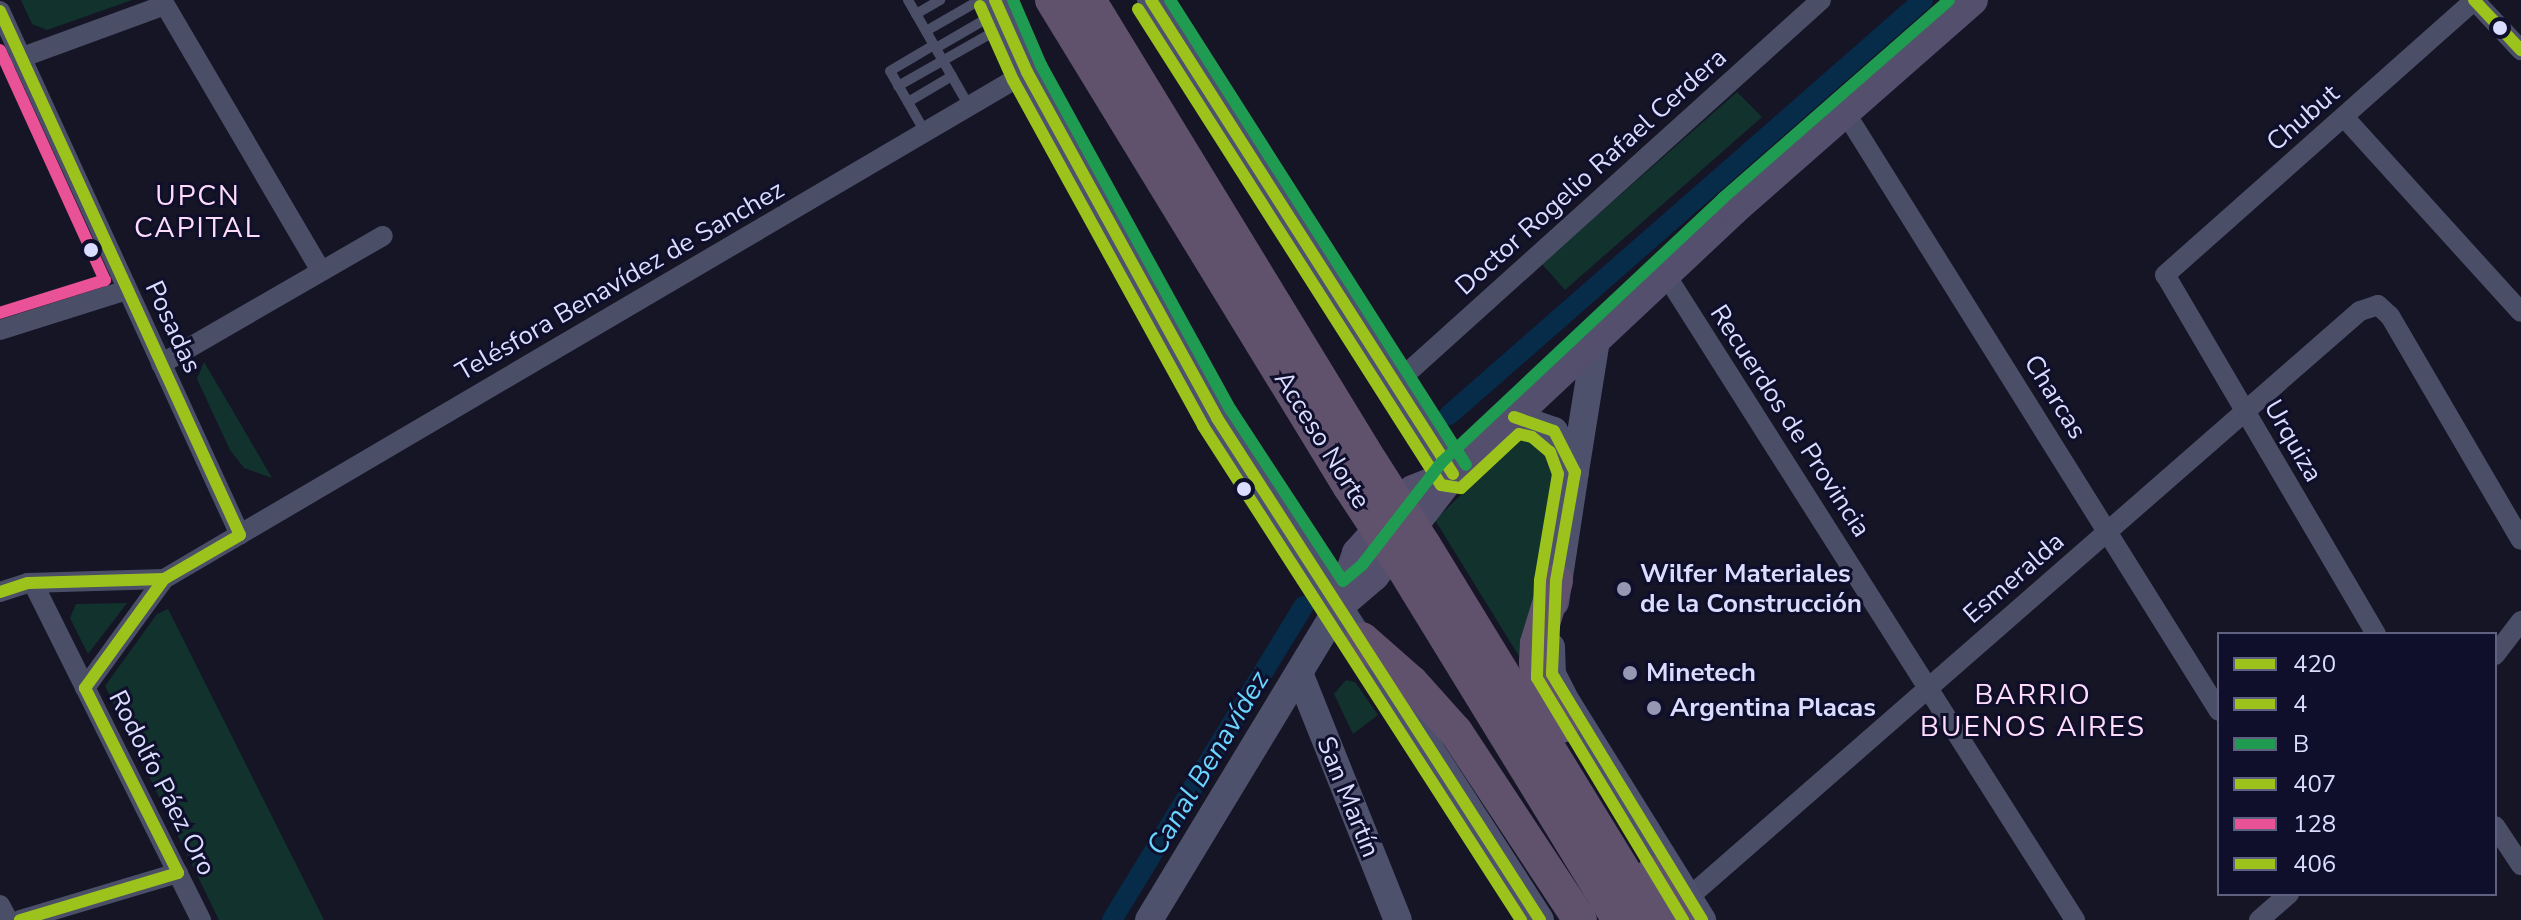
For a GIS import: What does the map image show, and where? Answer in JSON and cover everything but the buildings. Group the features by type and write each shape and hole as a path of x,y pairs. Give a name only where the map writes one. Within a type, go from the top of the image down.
{"highway":[{"name":"Acceso Norte","path":"1052,0 1654,920"},
{"name":"Acceso Norte","path":"1089,0 1361,475"},
{"name":"Acceso Norte","path":"1414,557 1619,920"},
{"path":"1556,581 1537,643 1540,690 1691,913"},
{"path":"1362,639 1427,698 1456,732 1580,920"}],"main road":[{"path":"1340,605 1374,576 1429,512 1453,474 1666,275 1973,0"}],"street":[{"path":"1151,0 1453,474"},
{"name":"Doctor Rogelio Rafael Cerdera","path":"1396,383 1821,0"},
{"path":"2475,0 2521,50"},
{"name":"Chubut","path":"2165,275 2475,0"},
{"path":"20,58 165,5 321,271"},
{"path":"995,9 1217,418 1540,920"},
{"name":"Posadas","path":"0,11 6,38 20,58 240,535"},
{"name":"Telésfora Benavídez de Sanchez","path":"164,579 1027,72"},
{"name":"Charcas","path":"1845,112 2217,708"},
{"path":"2344,117 2521,312"},
{"path":"161,364 383,236"},
{"name":"Recuerdos de Provincia","path":"1666,275 2075,920"},
{"name":"Urquiza","path":"2165,275 2375,632"},
{"path":"0,330 127,290"},
{"name":"Esmeralda","path":"1691,913 1929,686 2360,311 2378,305 2390,316 2521,540"},
{"path":"1556,581 1596,340"},
{"path":"1514,417 1554,431 1575,472"},
{"path":"0,592 33,583 164,579"},
{"path":"85,688 164,579"},
{"name":"Rodolfo Páez Oro","path":"33,583 201,920"},
{"path":"1149,920 1340,605"},
{"path":"2497,652 2521,621"},
{"name":"San Martín","path":"1299,673 1398,920"},
{"path":"2497,828 2517,850"},
{"path":"20,920 178,873"},
{"path":"2259,920 2287,896"},
{"path":"0,905 8,920"}],"lane":[{"path":"908,0 969,106"},
{"path":"916,14 940,0"},
{"path":"926,31 995,9"},
{"path":"925,132 890,71 995,9"},
{"path":"898,86 943,62 995,9"},
{"path":"908,102 952,76"}],"green space":[{"path":"21,0 132,0 47,30 32,24"},
{"path":"1737,92 1762,117 1565,290 1542,264"},
{"path":"204,362 272,478 244,468 230,450 197,379"},
{"path":"1538,434 1560,460 1535,603 1530,674 1435,520 1523,435"},
{"path":"127,603 88,654 70,618 76,604"},
{"path":"168,609 324,920 219,920 105,686 157,614"},
{"path":"1346,680 1355,682 1378,715 1353,734 1334,694"}],"waterway":[{"name":"Canal Benavídez","path":"1449,415 1923,0"},
{"name":"Canal Benavídez","path":"1112,920 1304,606"}],"transit line":[{"name":"420","path":"995,0 1027,72 1217,418 1540,920"},
{"name":"B","path":"1013,0 1041,65 1231,410 1343,581 1362,565 1442,462 1723,198 1949,0"},
{"name":"420","path":"1151,0 1453,474"},
{"name":"B","path":"1170,0 1466,465"},
{"name":"406","path":"2474,0 2521,50"},
{"name":"4","path":"980,6 1013,80 1203,426 1521,920"},
{"name":"4","path":"1138,9 1441,485 1461,488 1519,434 1532,437 1550,452 1558,474 1540,580 1537,678 1683,920"},
{"name":"407","path":"0,11 240,535 164,579 85,688 178,873 20,920"},
{"name":"128","path":"0,50 105,280 0,313"},
{"name":"420","path":"1514,417 1554,431 1575,472 1556,581 1552,674 1702,920"},
{"name":"407","path":"0,592 28,583 164,579"}],"place":[{"name":"Wilfer Materiales de la Construcción","path":"1624,589"},
{"name":"Minetech","path":"1630,673"},
{"name":"Argentina Placas","path":"1654,708"}],"district":[{"name":"UPCN CAPITAL","path":"198,212"},
{"name":"BARRIO BUENOS AIRES","path":"2033,711"}]}
